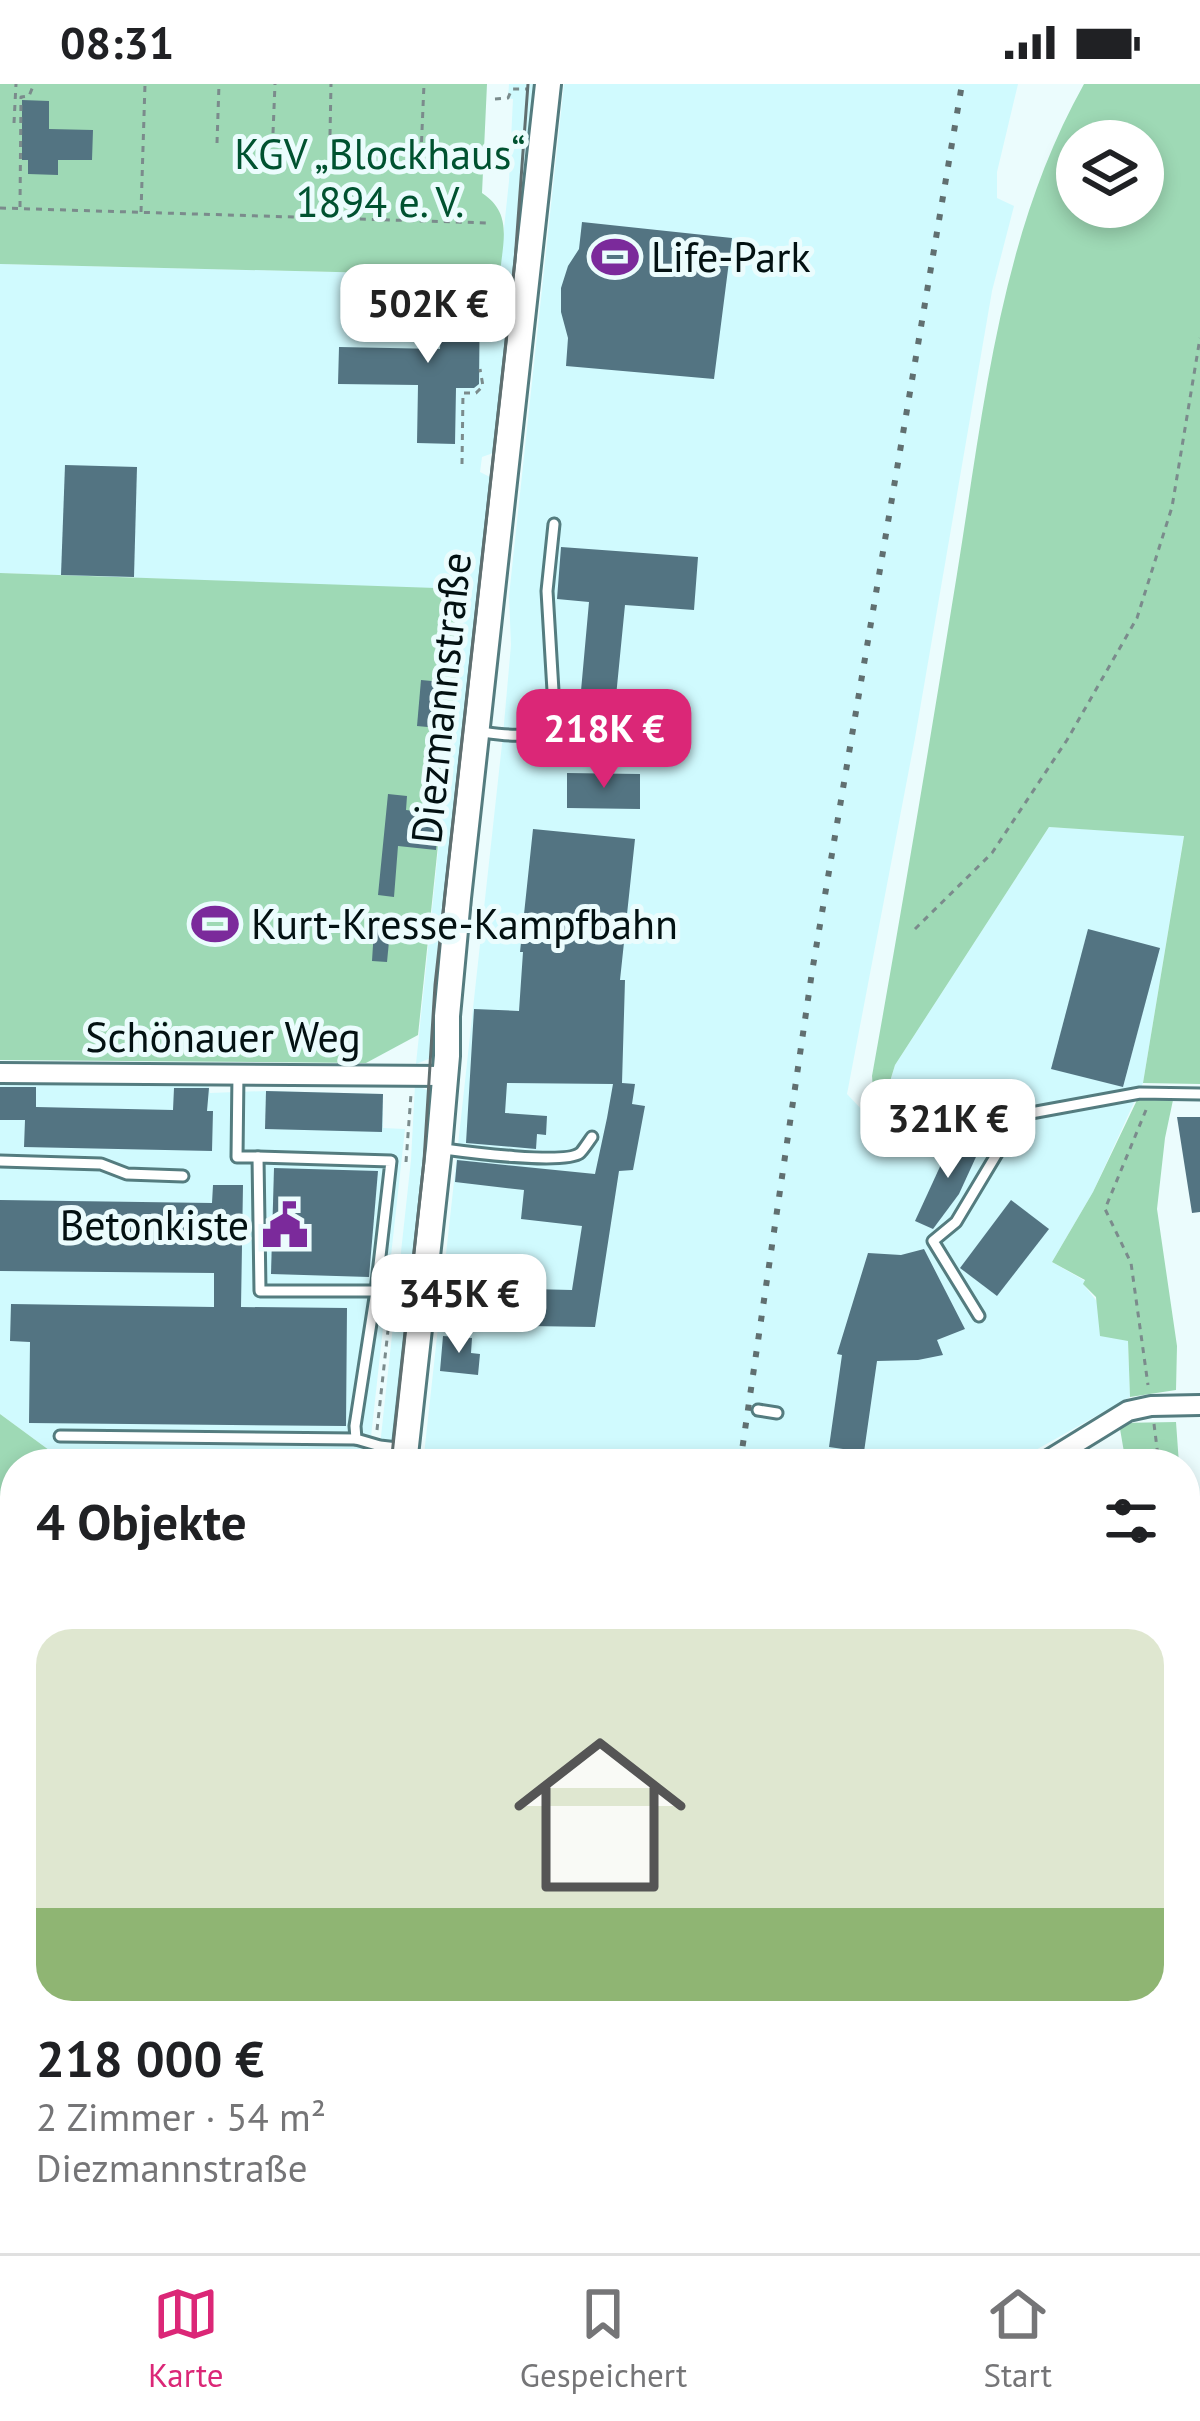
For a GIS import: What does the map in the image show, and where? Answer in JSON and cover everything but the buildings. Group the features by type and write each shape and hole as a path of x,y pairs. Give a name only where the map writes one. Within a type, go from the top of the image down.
{"street":[{"name":"Diezmannstraße","path":"406,1449 439,1148 448,994 548,84"},
{"name":"Schönauer Weg","path":"0,1072 445,1076"},
{"path":"1066,1449 1128,1411 1200,1405"}],"lane":[{"path":"476,731 540,733 550,725 553,691 547,592 554,524"},
{"path":"238,1073 237,1157 392,1161 356,1439"},
{"path":"979,1316 933,1241 956,1222 1020,1114 1139,1093 1200,1094"},
{"path":"439,1148 554,1158 574,1156 592,1137"},
{"path":"258,1157 260,1291 423,1291"},
{"path":"0,1161 101,1164 127,1174 183,1176"},
{"path":"758,1410 777,1413"},
{"path":"60,1436 356,1439 388,1449"}],"path":[{"path":"14,123 16,84"},
{"path":"20,208 21,97 29,96 34,84"},
{"path":"141,212 145,84"},
{"path":"217,143 219,84"},
{"path":"273,133 274,84"},
{"path":"330,134 331,84"},
{"path":"421,154 424,84"},
{"path":"494,99 508,98 512,84"},
{"path":"0,208 489,223"},
{"path":"915,929 992,853 1067,740 1137,618 1172,507 1200,338"},
{"path":"461,464 463,393 476,393 483,386 480,369"},
{"path":"1149,1393 1131,1263 1105,1209 1151,1094"},
{"path":"1154,1422 1157,1449"},
{"path":"787,2253 852,2253"}],"shaded area":[{"path":"509,84 539,84 538,99 532,99 496,452 482,457 480,472 494,479 436,1056 416,1064 465,590 0,573 0,264 499,276 509,181 513,99 508,98"},
{"path":"564,84 1018,84 997,172 997,198 1014,206 992,291 915,738 847,1094 865,1113 880,1116 895,1065 1049,827 1184,835 1143,1083 1093,1192 1052,1262 1085,1281 1128,1341 1130,1397 1037,1449 425,1449 503,735 511,645 509,596"},
{"path":"175,1084 209,1086 210,1093 383,1094 383,1128 405,1129 370,1449 48,1449 0,1414 0,1085"},
{"path":"415,1085 434,1093 398,1449 380,1449"}],"green space":[{"name":"KGV „Blockhaus“ 1894 e. V.","path":"0,84 487,84 482,193 502,220 500,276 0,264"},
{"path":"1084,84 1200,84 1200,1084 1143,1083 1184,836 1049,827 895,1065 884,1101 873,1089 872,1076 987,385 1014,261 1056,141 1056,228 1164,228 1164,120 1066,120"},
{"name":"Kurt-Kresse-Kampfbahn","path":"0,573 465,589 418,1035 366,1063 0,1060"},
{"path":"1138,1098 1173,1100 1157,1209 1177,1346 1176,1390 1130,1397 1128,1341 1100,1336 1096,1297 1083,1284 1085,1280 1052,1262 1093,1192"},
{"path":"0,1414 48,1449 0,1449"},
{"path":"1176,1422 1178,1449 1123,1449 1119,1423"}],"tram line":[{"path":"393,1449 424,1161 435,985 515,261 528,84"}],"railway":[{"path":"742,1449 812,972 962,84"}],"place":[{"name":"Life-Park","path":"615,257"},
{"name":"Kurt-Kresse-Kampfbahn","path":"215,924"},
{"name":"Betonkiste","path":"285,1225"}]}
